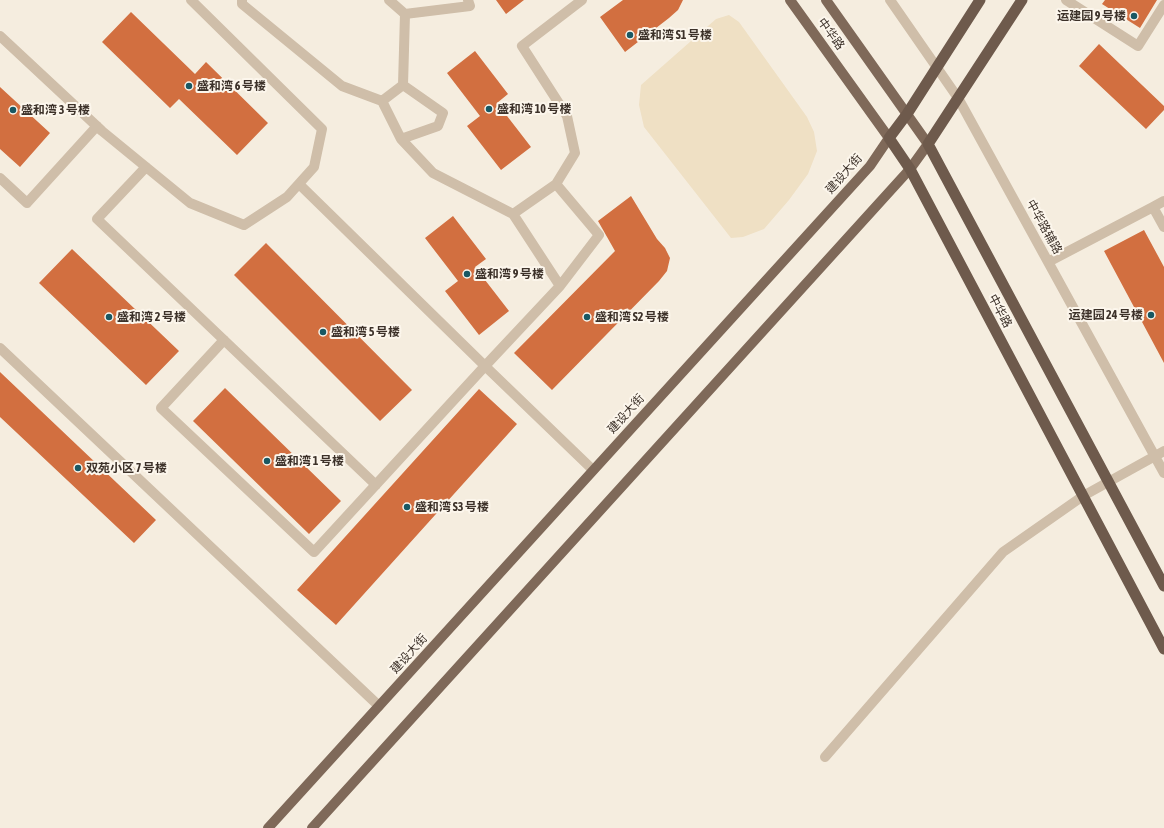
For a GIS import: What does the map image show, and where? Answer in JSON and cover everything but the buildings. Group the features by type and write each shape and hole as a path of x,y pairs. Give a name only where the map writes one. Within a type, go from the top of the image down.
{"highway":[{"name":"建设大街","path":"889,138 907,114 980,0"},
{"path":"928,144 1022,0"},
{"name":"中华路","path":"889,138 910,168 1164,649"},
{"name":"中华路","path":"928,144 1164,586"}],"main road":[{"name":"中华路","path":"790,0 889,138"},
{"name":"中华路","path":"826,0 928,144"},
{"name":"建设大街","path":"268,828 870,166 889,138"},
{"path":"312,828 910,168 928,144"}],"street":[{"path":"0,36 97,126 190,203 244,225 287,197 314,167 322,129 190,0"},
{"path":"242,0 242,4 342,86 382,101 401,139 433,173 513,214 560,286"},
{"path":"389,0 405,14 470,6 468,0"},
{"path":"513,214 556,184 574,153 567,116 522,46 582,0"},
{"name":"中华路辅路","path":"890,0 958,98 1164,473"},
{"path":"1066,0 1138,46 1164,5"},
{"path":"403,85 405,14"},
{"path":"382,101 403,85"},
{"path":"401,139 438,126 443,113 403,85"},
{"path":"0,178 27,203 97,126"},
{"path":"146,167 97,219 376,485"},
{"path":"299,184 593,470"},
{"path":"224,340 161,408 314,552 560,286 599,235 556,184"},
{"path":"1048,262 1164,202"},
{"path":"1153,207 1164,227"},
{"path":"0,348 379,706"},
{"path":"825,757 1003,552 1083,496 1164,451"}],"shaded area":[{"path":"729,15 739,22 807,117 814,132 817,151 808,174 789,200 764,229 743,237 731,238 644,127 639,105 641,85 716,19"}],"place":[{"name":"运建园 9 号楼","path":"1134,16"},
{"name":"盛和湾 S1 号楼","path":"630,35"},
{"name":"盛和湾 6 号楼","path":"189,86"},
{"name":"盛和湾 10 号楼","path":"489,109"},
{"name":"盛和湾 3 号楼","path":"13,110"},
{"name":"盛和湾 9 号楼","path":"467,274"},
{"name":"运建园 24 号楼","path":"1151,315"},
{"name":"盛和湾 2 号楼","path":"109,317"},
{"name":"盛和湾 S2 号楼","path":"587,317"},
{"name":"盛和湾 5 号楼","path":"323,332"},
{"name":"盛和湾 1 号楼","path":"267,461"},
{"name":"双苑小区 7 号楼","path":"78,468"},
{"name":"盛和湾 S3 号楼","path":"407,507"}]}
